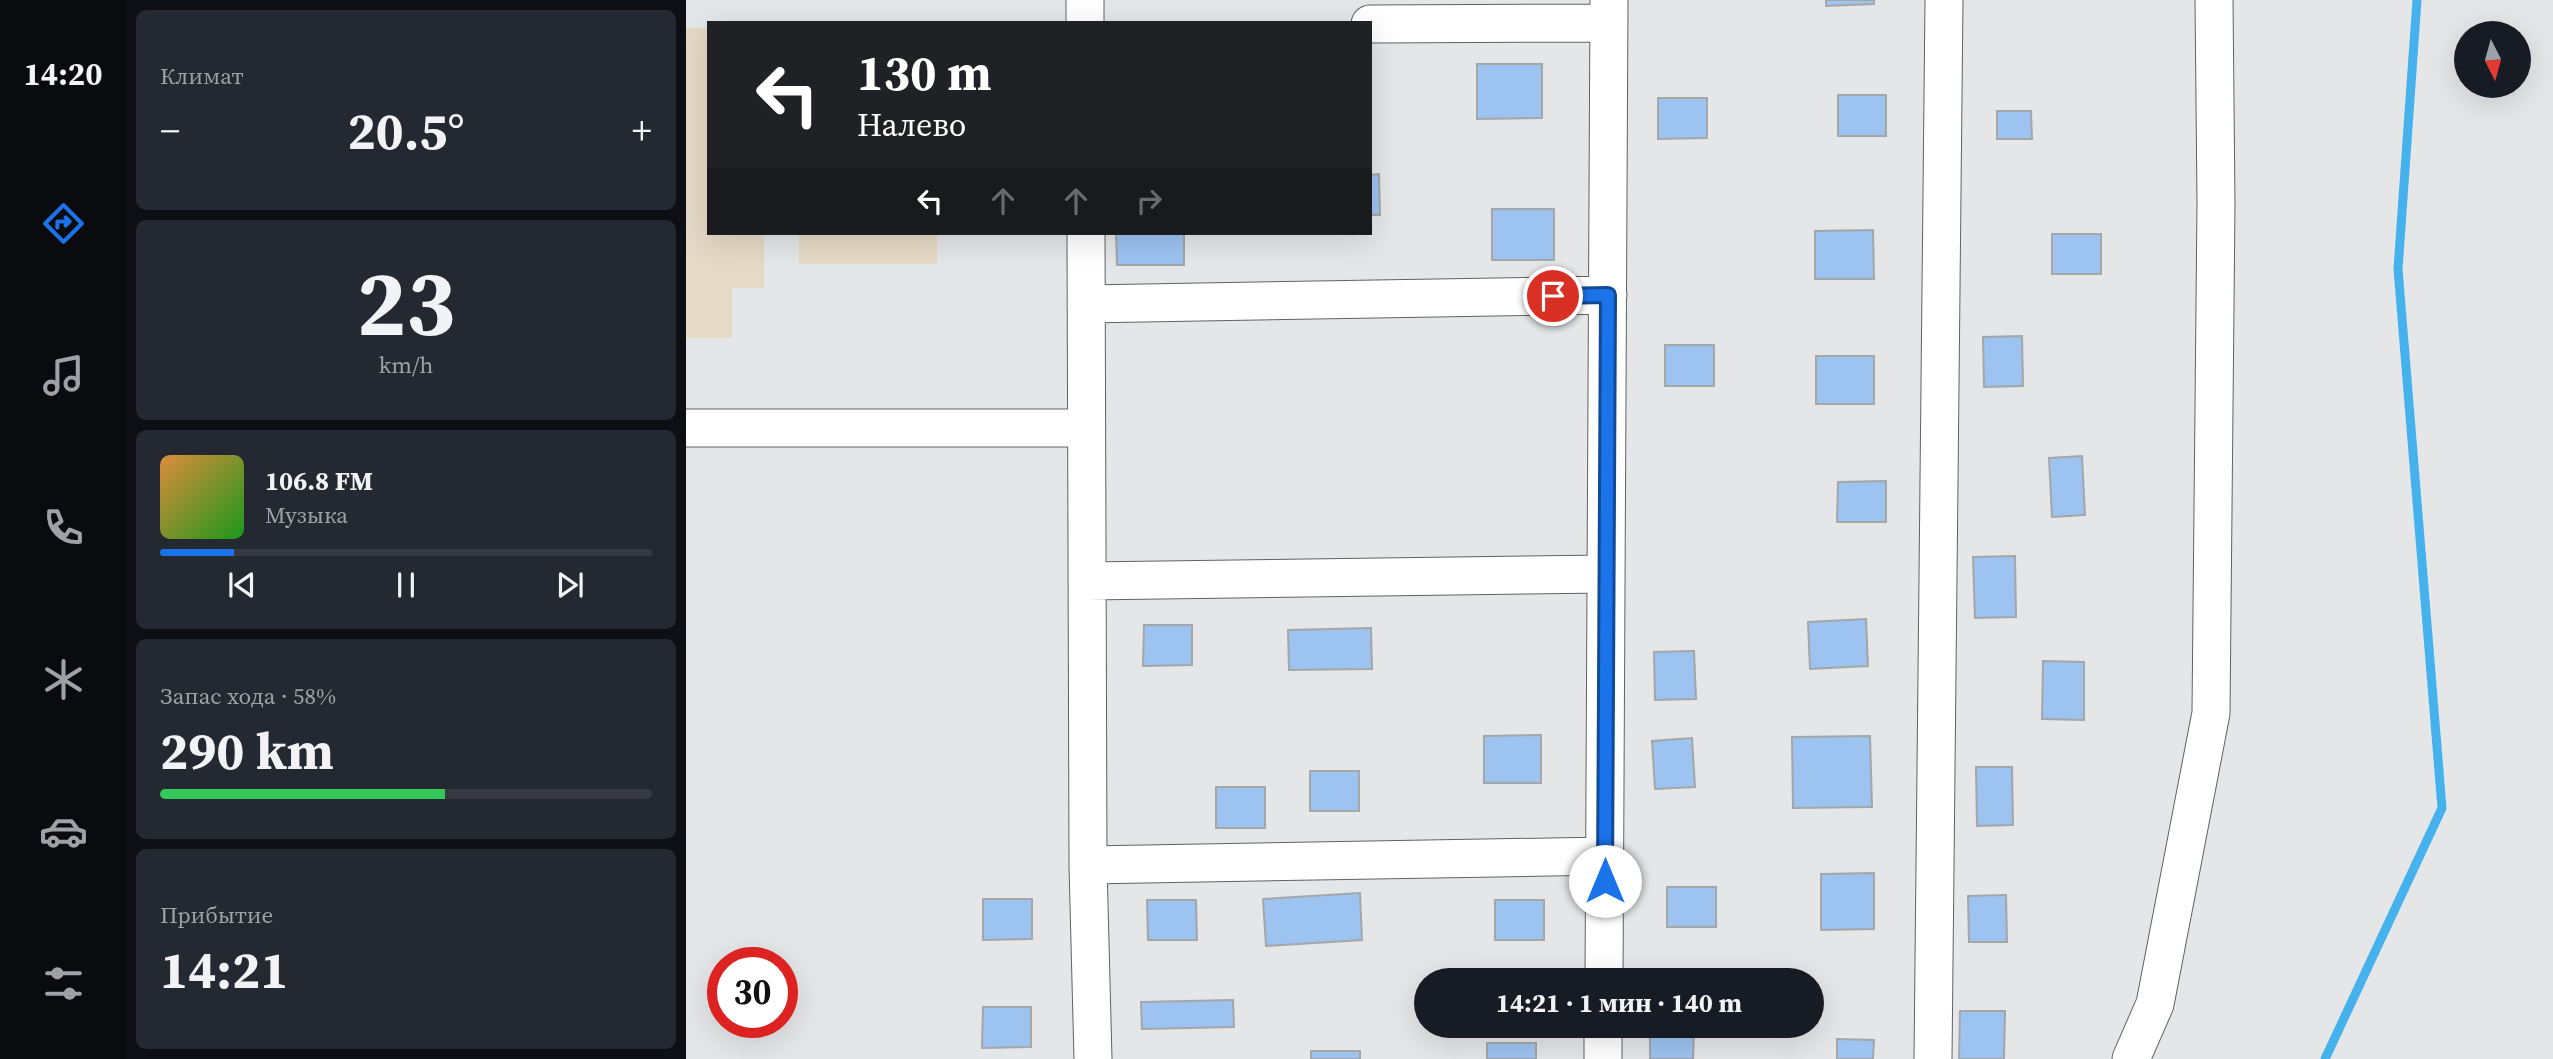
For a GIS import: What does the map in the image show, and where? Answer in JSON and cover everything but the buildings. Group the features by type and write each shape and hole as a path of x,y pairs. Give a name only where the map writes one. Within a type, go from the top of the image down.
{"street":[{"path":"1085,0 1085,21"},
{"path":"1933,1059 1944,0"},
{"path":"2131,1059 2155,1004 2211,713 2216,203 2214,0"},
{"path":"1372,24 1609,12 1604,968"},
{"path":"1086,235 1088,865 1093,1059"},
{"path":"1086,304 1608,295"},
{"path":"686,428 1086,428"},
{"path":"1087,581 1606,574"},
{"path":"1088,865 1605,856"},
{"path":"1603,1038 1603,1059"}],"shaded area":[{"path":"686,28 707,28 707,235 764,235 764,288 732,288 732,338 686,338"},
{"path":"799,235 937,235 937,264 799,264"}],"waterway":[{"path":"2325,1059 2442,808 2398,269 2417,0"}],"route":[{"path":"1553,296 1608,295 1605,881"}]}
